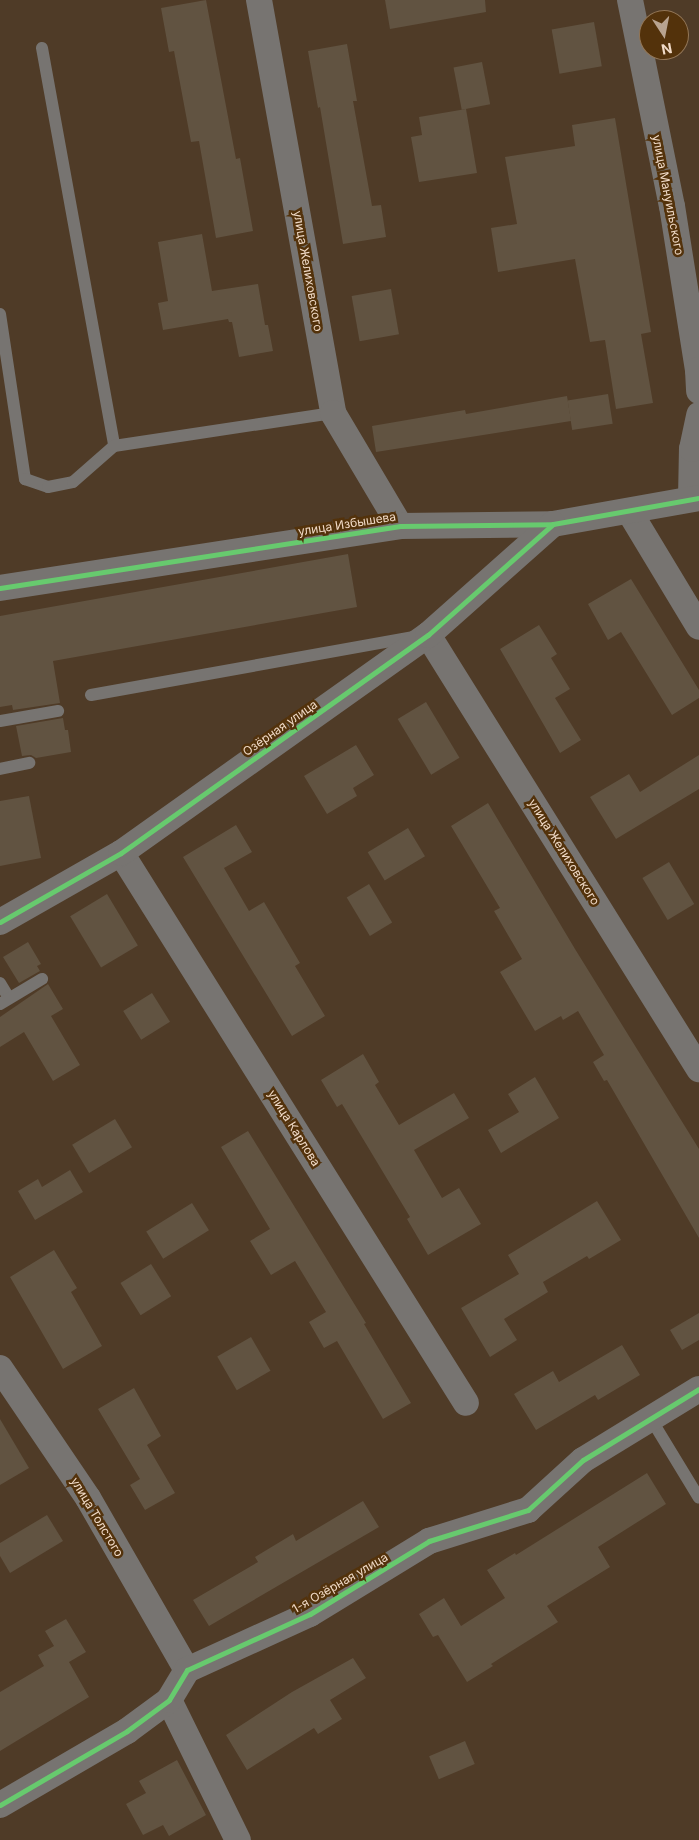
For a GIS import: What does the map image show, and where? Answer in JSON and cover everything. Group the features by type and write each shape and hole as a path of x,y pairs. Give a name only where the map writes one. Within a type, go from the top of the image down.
{"street":[{"name":"улица Желиховского","path":"260,0 333,413 400,526"},
{"name":"улица Мануильского","path":"630,0 672,206 698,370 699,391"},
{"path":"695,498 692,449 699,415"},
{"name":"улица Избышева","path":"0,588 400,526 553,524 695,498"},
{"path":"629,511 699,627"},
{"name":"Озёрная улица","path":"0,922 121,853 428,635 553,524"},
{"name":"улица Желиховского","path":"428,635 699,1069"},
{"name":"улица Карлова","path":"121,853 466,1404"},
{"name":"улица Толстого","path":"0,1368 88,1498 187,1670"},
{"name":"1-я Озёрная улица","path":"187,1670 310,1614 429,1541 528,1510 583,1460 699,1389"},
{"path":"0,1805 128,1731 169,1700 187,1670"},
{"path":"169,1700 238,1840"}],"lane":[{"path":"42,48 114,446"},
{"path":"0,314 25,479 48,487 73,482 114,446 333,413"},
{"path":"91,695 428,635"},
{"path":"0,721 58,711"},
{"path":"0,769 29,764"},
{"path":"0,983 5,1001 42,979"},
{"path":"651,1419 699,1498"}],"building":[{"path":"206,0 236,159 240,158 253,231 216,238 199,141 191,142 174,51 169,52 161,8"},
{"path":"385,0 485,0 486,12 390,29"},
{"path":"594,22 602,66 559,74 552,29"},
{"path":"347,44 357,101 353,101 372,206 381,205 386,237 343,244 320,107 318,108 308,51"},
{"path":"482,62 490,104 462,110 454,68"},
{"path":"466,109 477,173 419,182 411,137 422,135 419,117"},
{"path":"615,118 651,332 641,334 653,403 616,409 605,340 590,342 575,259 498,272 491,228 517,224 505,157 575,146 572,125"},
{"path":"202,234 212,291 258,284 265,325 268,325 273,351 239,357 232,322 229,322 228,319 163,330 158,303 168,301 158,242"},
{"path":"391,289 399,334 360,341 352,296"},
{"path":"608,394 613,424 572,430 568,400"},
{"path":"567,396 571,421 376,452 372,426 465,410 466,414"},
{"path":"348,554 357,607 53,661 60,703 13,710 12,705 0,707 0,616"},
{"path":"631,579 699,690 699,698 672,715 621,632 608,640 588,604"},
{"path":"539,625 557,654 551,658 570,689 555,698 581,740 560,753 500,649"},
{"path":"426,702 459,758 431,775 398,719"},
{"path":"63,718 65,730 68,730 71,752 36,758 31,755 22,756 16,726"},
{"path":"356,745 374,775 353,788 357,796 327,814 304,776"},
{"path":"699,755 699,789 616,839 590,797 629,774 640,792"},
{"path":"29,796 41,858 0,866 0,801"},
{"path":"488,803 575,949 699,1149 699,1238 607,1080 604,1081 593,1062 604,1055 578,1011 563,1020 561,1016 535,1031 500,972 522,959 494,911 500,908 451,826"},
{"path":"236,825 252,852 224,868 249,911 264,902 300,963 295,966 325,1016 292,1036 183,857"},
{"path":"408,828 425,856 385,880 368,852"},
{"path":"669,862 694,904 668,920 642,878"},
{"path":"369,884 392,923 370,936 347,897"},
{"path":"107,894 138,945 101,968 70,916"},
{"path":"28,942 41,964 37,966 40,971 19,983 3,957"},
{"path":"48,984 63,1009 51,1016 80,1065 53,1081 24,1032 0,1047 0,1017"},
{"path":"152,993 170,1022 141,1040 123,1011"},
{"path":"363,1054 379,1082 375,1085 399,1125 454,1093 469,1118 414,1150 442,1198 459,1188 481,1224 428,1255 407,1219 410,1217 342,1104 337,1107 321,1080"},
{"path":"535,1077 559,1118 501,1153 488,1130 519,1112 508,1094"},
{"path":"115,1119 132,1147 89,1173 72,1145"},
{"path":"248,1131 366,1323 364,1324 411,1403 383,1419 337,1341 324,1348 309,1322 326,1312 295,1261 271,1275 250,1241 270,1229 221,1147"},
{"path":"70,1170 83,1192 35,1220 18,1191 38,1179 42,1187"},
{"path":"597,1201 621,1240 589,1259 587,1256 543,1282 548,1292 504,1319 517,1340 490,1357 461,1308 519,1274 508,1255"},
{"path":"192,1203 209,1230 163,1259 146,1232"},
{"path":"54,1250 77,1288 71,1292 102,1346 63,1369 10,1277"},
{"path":"151,1264 171,1296 141,1315 120,1283"},
{"path":"699,1313 699,1340 682,1350 670,1330"},
{"path":"251,1337 270,1371 237,1390 217,1356"},
{"path":"622,1345 640,1375 598,1400 595,1395 536,1430 514,1394 553,1371 559,1382"},
{"path":"134,1388 161,1436 147,1445 175,1493 145,1510 130,1485 140,1479 98,1409"},
{"path":"0,1419 29,1468 0,1485"},
{"path":"647,1473 666,1504 598,1547 610,1567 547,1606 558,1622 491,1664 493,1666 467,1682 438,1635 433,1637 419,1614 444,1598 461,1626 505,1598 487,1570 515,1553 516,1555"},
{"path":"363,1501 379,1527 209,1626 193,1600 258,1562 255,1557 293,1534 296,1541"},
{"path":"47,1515 63,1541 10,1573 0,1556 0,1543"},
{"path":"66,1619 86,1652 69,1662 89,1697 0,1751 0,1692 44,1666 38,1655 54,1646 45,1631"},
{"path":"353,1658 366,1678 330,1700 342,1719 318,1734 314,1728 247,1770 226,1735 292,1692"},
{"path":"465,1741 475,1764 439,1779 429,1756"},
{"path":"177,1760 206,1815 169,1836 163,1825 143,1835 126,1804 146,1793 139,1781"}],"cycle path":[{"path":"0,588 400,526 553,524 699,498"},
{"path":"0,922 121,853 428,635 553,524"},
{"path":"0,1805 127,1731 169,1700 187,1670 310,1614 429,1541 528,1510 583,1460 699,1389"}]}
